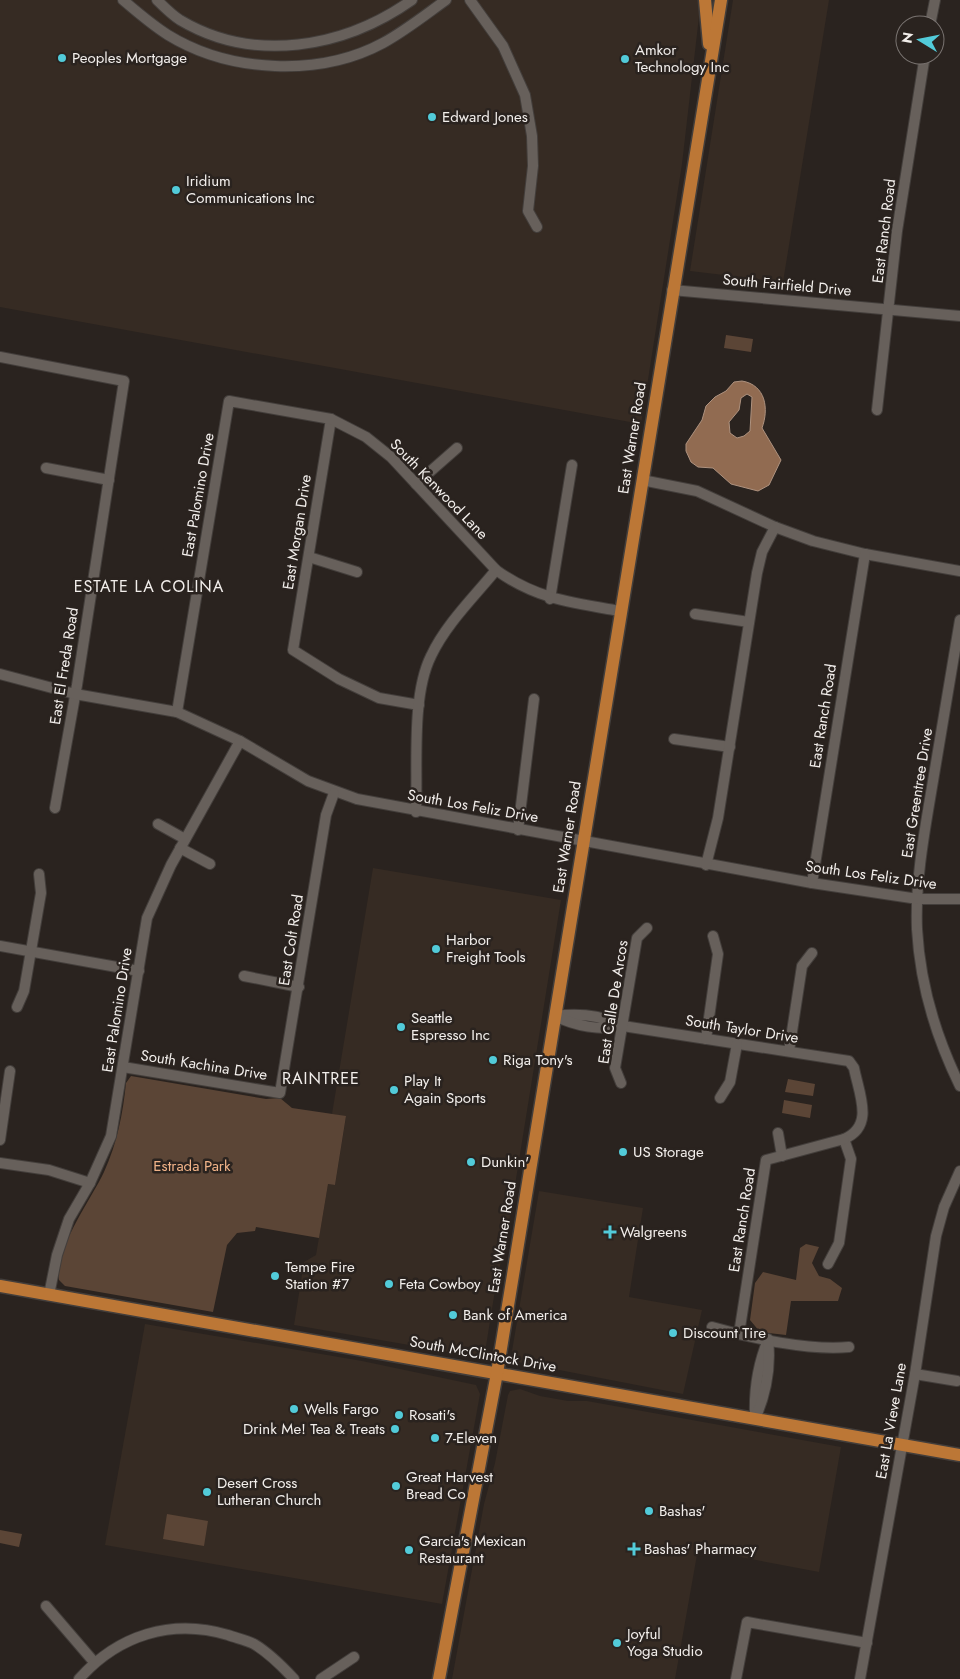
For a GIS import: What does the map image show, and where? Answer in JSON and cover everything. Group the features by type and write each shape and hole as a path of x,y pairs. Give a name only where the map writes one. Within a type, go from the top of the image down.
{"main road":[{"path":"705,0 711,59"},
{"name":"East Warner Road","path":"439,1679 497,1373 672,290 721,0"},
{"name":"South McClintock Drive","path":"0,1286 960,1455"}],"street":[{"path":"123,0 168,35 199,49 248,63 292,66 334,62 360,54 403,30 446,0"},
{"path":"157,0 179,20 204,32 250,45 271,46 312,43 352,33 394,12 412,0"},
{"path":"470,0 503,46 525,95 532,136 533,166 528,211 536,227"},
{"path":"932,15 935,0"},
{"name":"East Ranch Road","path":"877,410 890,308 897,231 922,65"},
{"name":"South Fairfield Drive","path":"672,290 781,301 890,308 960,316"},
{"name":"East El Freda Road","path":"0,357 124,380 110,480 55,808"},
{"name":"South Kenwood Lane","path":"229,401 331,419 366,437 391,457 496,570 512,582 550,599 620,611"},
{"name":"East Palomino Drive","path":"177,712 229,401"},
{"name":"East Morgan Drive","path":"331,419 293,650 339,678 379,698 420,705"},
{"path":"416,484 457,448"},
{"path":"550,599 572,465"},
{"path":"46,468 110,480"},
{"path":"642,480 697,491 774,527 813,541 865,554 960,571"},
{"path":"706,865 718,818 762,552 774,527"},
{"name":"East Ranch Road","path":"812,882 865,554"},
{"path":"308,557 357,572"},
{"path":"416,812 422,678 431,655 447,630 496,570"},
{"path":"695,614 749,622"},
{"name":"East Greentree Drive","path":"960,620 923,840 917,929 922,971 931,1012 943,1050 960,1086"},
{"name":"South Los Feliz Drive","path":"0,674 75,694 177,712 240,741 292,772 334,793 416,812 706,865 918,899 960,899"},
{"path":"518,830 534,699"},
{"path":"674,739 730,747"},
{"name":"East Palomino Drive","path":"49,1295 57,1255 69,1219 90,1183 111,1136 147,918 156,894 240,741"},
{"name":"East Colt Road","path":"280,1093 326,815 334,793"},
{"path":"158,824 210,864"},
{"path":"17,1007 24,991 42,893 39,874"},
{"name":"East Calle De Arcos","path":"622,1083 615,1068 637,938 647,928"},
{"path":"706,1039 718,954 713,936"},
{"path":"0,946 139,971"},
{"path":"790,1051 802,966 812,953"},
{"path":"244,976 299,986"},
{"name":"South Taylor Drive","path":"555,1016 572,1014 610,1019 623,1026 848,1061 854,1068 864,1119 859,1130 844,1139"},
{"path":"720,1098 730,1082 737,1044"},
{"name":"South Kachina Drive","path":"123,1067 280,1093"},
{"path":"0,1140 10,1071"},
{"path":"778,1133 782,1156"},
{"path":"828,1264 839,1243 851,1158 844,1139"},
{"name":"East Ranch Road","path":"739,1334 766,1160 844,1139"},
{"path":"0,1163 49,1170 90,1183"},
{"name":"East La Vieve Lane","path":"860,1679 903,1445 936,1236 944,1206 960,1171"},
{"path":"712,1327 739,1334 832,1349 849,1347"},
{"path":"755,1419 754,1400 761,1356 768,1339"},
{"path":"915,1374 957,1381"},
{"path":"46,1606 94,1662"},
{"path":"736,1679 747,1622 867,1642"},
{"path":"79,1679 94,1662 124,1642 157,1631 185,1628 216,1632 252,1643 281,1664 294,1679"},
{"path":"321,1679 354,1657"}],"shaded area":[{"path":"0,0 703,0 700,8 682,164 641,424 0,307"},
{"path":"733,0 829,0 783,282 690,271"},
{"path":"734,382 750,383 761,393 765,406 762,428 781,460 769,485 758,491 731,484 713,468 698,467 691,462 686,451 686,444 702,420 706,406 715,397 726,391","holes":["747,394 752,397 750,431 744,436 737,438 730,433 729,422 739,410 741,398"]},
{"path":"373,868 561,900 506,1241 497,1278 486,1346 483,1355 478,1357 294,1325 304,1262 316,1255 328,1184 335,1185 346,1117 332,1114"},
{"path":"539,1191 643,1208 629,1297 702,1310 683,1394 518,1362 514,1358 512,1351"},
{"path":"145,1324 362,1361 476,1385 480,1394 442,1604 105,1545"},
{"path":"520,1389 540,1396 568,1401 587,1401 841,1447 819,1572 698,1549 675,1679 452,1679 484,1504 495,1463 508,1395 510,1391"}],"green space":[{"path":"726,335 753,339 751,352 724,348"},
{"name":"Estrada Park","path":"131,1076 266,1099 280,1098 292,1108 346,1116 335,1185 328,1184 319,1238 256,1227 255,1231 237,1233 227,1245 213,1312 65,1286 59,1280 62,1254 75,1225 104,1172 113,1150 121,1117 126,1083"},
{"path":"788,1079 815,1084 813,1096 785,1092"},
{"path":"784,1100 812,1105 810,1118 782,1113"},
{"path":"806,1244 819,1247 812,1263 819,1276 830,1279 842,1288 838,1301 791,1301 786,1335 760,1332 750,1320 755,1283 763,1272 796,1280 800,1248"},
{"path":"167,1514 208,1521 204,1546 163,1539"},
{"path":"0,1530 22,1534 19,1547 0,1543"}],"place":[{"name":"Peoples Mortgage","path":"62,58"},
{"name":"Amkor Technology Inc","path":"625,59"},
{"name":"Edward Jones","path":"432,117"},
{"name":"Iridium Communications Inc","path":"176,190"},
{"name":"Harbor Freight Tools","path":"436,949"},
{"name":"Seattle Espresso Inc","path":"401,1027"},
{"name":"Riga Tony's","path":"493,1060"},
{"name":"Play It Again Sports","path":"394,1090"},
{"name":"US Storage","path":"623,1152"},
{"name":"Dunkin'","path":"471,1162"},
{"name":"Walgreens","path":"610,1232"},
{"name":"Tempe Fire Station #7","path":"275,1276"},
{"name":"Feta Cowboy","path":"389,1284"},
{"name":"Bank of America","path":"453,1315"},
{"name":"Discount Tire","path":"673,1333"},
{"name":"Wells Fargo","path":"294,1409"},
{"name":"Rosati's","path":"399,1415"},
{"name":"Drink Me! Tea & Treats","path":"395,1429"},
{"name":"7-Eleven","path":"435,1438"},
{"name":"Great Harvest Bread Co","path":"396,1486"},
{"name":"Desert Cross Lutheran Church","path":"207,1492"},
{"name":"Bashas'","path":"649,1511"},
{"name":"Bashas' Pharmacy","path":"634,1549"},
{"name":"Garcia's Mexican Restaurant","path":"409,1550"},
{"name":"Joyful Yoga Studio","path":"617,1643"}],"district":[{"name":"ESTATE LA COLINA","path":"149,586"},
{"name":"RAINTREE","path":"321,1078"}]}
